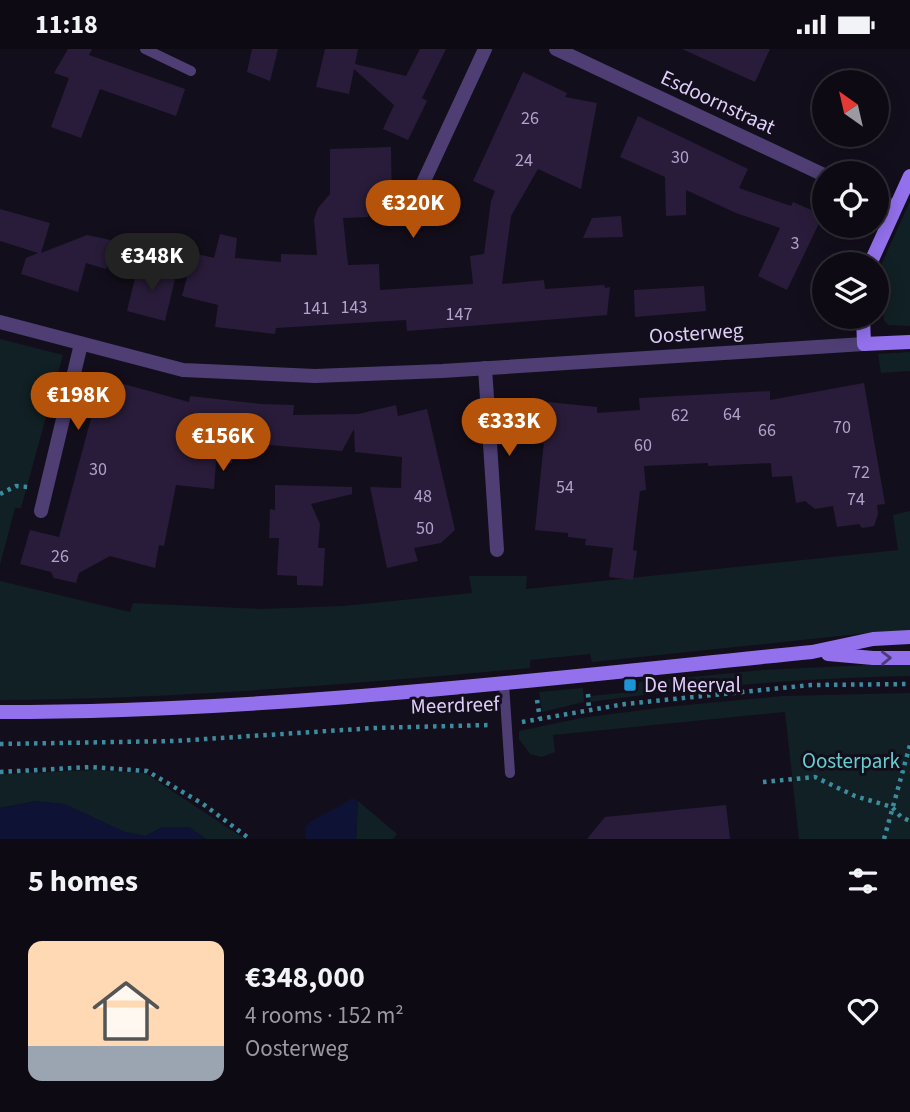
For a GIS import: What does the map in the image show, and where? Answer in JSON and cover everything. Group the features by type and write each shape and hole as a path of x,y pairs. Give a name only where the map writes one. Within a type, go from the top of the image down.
{"street":[{"path":"424,208 422,185 485,49"},
{"name":"Esdoornstraat","path":"556,49 812,169"},
{"path":"875,252 910,176"},
{"path":"889,205 894,207"},
{"name":"Oosterweg","path":"0,322 183,370 315,376 910,342"},
{"path":"863,329 864,344"},
{"path":"41,511 81,344"},
{"path":"485,367 497,550"},
{"name":"Meerdreef","path":"0,712 211,707 386,695 812,652 873,639 910,637"},
{"name":"Meerdreef","path":"812,652 873,658 910,658"}],"lane":[{"path":"145,49 191,71"},
{"path":"504,684 510,773"}],"path":[{"path":"0,494 4,490 22,486 46,492"},
{"name":"Meerdreef","path":"0,744 175,741 374,728 508,725 589,710 811,685 910,684"},
{"path":"587,690 589,710"},
{"path":"884,839 910,745"},
{"path":"0,772 91,767 147,771 202,804 250,839"},
{"path":"763,782 815,777 855,796 892,807 901,817 910,821"}],"green space":[{"path":"910,201 910,326 889,325 887,252"},
{"path":"0,339 63,355 21,508 15,508 0,565"},
{"path":"910,352 910,371 881,373 878,354"},
{"path":"910,511 910,631 878,632 592,662 590,654 530,660 530,668 331,685 133,697 0,700 0,581 130,612 133,603 259,609 343,606 472,593 469,576 527,576 526,589 898,550 893,515"},
{"path":"910,663 910,676 750,684 590,702 590,696 631,692 631,683 763,670"},
{"path":"583,688 584,702 542,712 539,692"},
{"name":"Oosterpark","path":"910,693 910,839 799,839 785,712 553,735 555,752 542,757 530,754 519,739 519,731 581,718 666,707 782,696"},
{"path":"94,770 145,773 245,839 206,839 189,827 163,827 145,836 125,832 37,801 0,808 0,774"},
{"path":"358,801 397,834 393,839 356,839"}],"shaded area":[{"path":"352,798 358,801 356,839 306,839 305,827"},
{"path":"37,801 65,804 125,832 145,836 163,827 189,827 206,839 0,839 0,808"}],"building":[{"path":"68,49 92,49 89,55 185,89 176,116 100,89 81,138 51,127 69,78 54,73"},
{"path":"252,49 278,49 270,81 247,72"},
{"path":"325,49 358,49 355,64 406,76 420,49 446,49 422,98 427,101 408,140 383,129 394,105 354,69 349,94 316,87"},
{"path":"682,49 770,49 755,82"},
{"path":"523,72 567,93 565,97 597,103 581,189 538,169 511,216 502,284 544,280 545,289 604,285 605,288 610,287 607,315 407,331 406,320 276,328 275,334 215,327 218,305 182,296 193,253 214,258 220,234 237,238 235,258 281,262 281,254 317,255 314,219 318,208 330,194 330,149 391,147 392,206 368,207 368,217 343,218 348,265 379,264 380,290 473,284 470,256 484,254 491,201 495,191 473,181"},
{"path":"638,116 748,169 739,188 791,206 793,202 812,210 812,238 787,290 758,276 780,228 736,213 686,190 686,215 666,216 665,177 620,157"},
{"path":"0,209 50,223 41,253 87,235 115,241 106,269 86,263 78,292 21,274 26,258 38,253 0,241"},
{"path":"621,216 623,237 583,238 592,218"},
{"path":"138,266 176,275 165,321 127,311"},
{"path":"704,286 706,311 635,317 634,290"},
{"path":"102,378 189,402 190,396 294,405 293,415 358,414 396,405 398,416 427,409 455,530 441,543 414,548 418,561 387,568 370,487 401,488 402,457 355,452 354,429 342,451 234,442 232,463 216,461 214,489 176,485 164,546 159,545 155,568 110,556 79,573 76,583 54,578 51,572 20,564 30,530 59,537"},
{"path":"864,383 885,504 877,505 878,514 874,526 862,528 859,524 837,527 833,506 815,509 805,501 796,503 792,476 772,477 771,463 708,466 708,463 644,466 646,490 640,491 633,550 637,551 633,580 609,577 613,548 585,545 586,539 568,537 568,533 535,530 548,402 597,407 597,413 640,410 639,398 770,391 770,400"},
{"path":"275,485 352,487 352,494 311,504 320,524 318,548 325,548 323,586 297,585 297,576 277,575 279,538 269,538 270,509 275,510"},
{"path":"726,805 730,839 587,839 605,817"}],"place":[{"name":"De Meerval","path":"630,685"}]}
